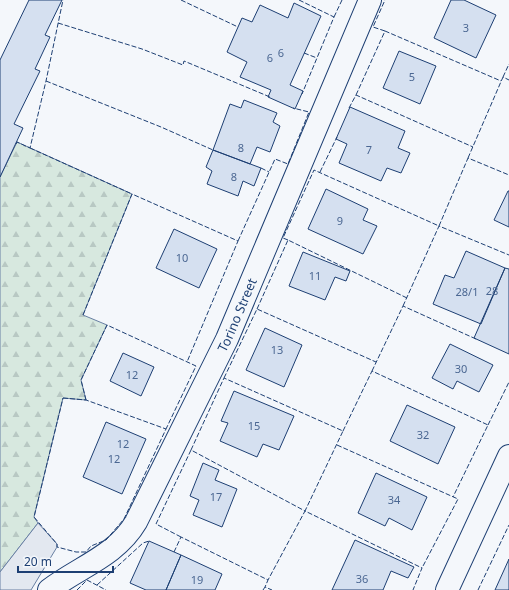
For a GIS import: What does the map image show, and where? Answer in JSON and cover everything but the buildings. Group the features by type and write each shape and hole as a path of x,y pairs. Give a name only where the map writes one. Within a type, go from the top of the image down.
{"street":[{"name":"Torino Street","path":"49,590 64,578 92,564 118,545 136,522 227,339 370,0"},
{"path":"447,590 509,456"}],"green space":[{"path":"17,142 132,194 83,315 107,325 81,380 86,400 63,398 34,517 38,523 0,572 0,177"}],"shaded area":[{"path":"38,523 57,544 57,547 31,590 0,590 0,572"}],"fence":[{"path":"16,144 17,142 30,148 63,0"},
{"path":"181,0 238,27"},
{"path":"299,0 334,17 302,94"},
{"path":"334,17 342,0"},
{"path":"385,0 373,27 385,31"},
{"path":"58,23 142,49 183,65 184,61 270,97"},
{"path":"356,95 385,31 501,81"},
{"path":"304,53 317,58"},
{"path":"503,77 509,64"},
{"path":"468,158 503,77 509,80"},
{"path":"46,81 161,127 213,150"},
{"path":"349,108 356,95 473,147"},
{"path":"238,241 275,159 288,164 309,112 293,108"},
{"path":"320,172 337,137"},
{"path":"30,148 132,194"},
{"path":"288,240 283,238 314,170 439,226 468,158 509,175"},
{"path":"261,168 269,172"},
{"path":"83,315 132,194 238,241 187,362"},
{"path":"403,306 439,226 509,255"},
{"path":"257,309 288,240 407,298"},
{"path":"372,371 403,306 476,339"},
{"path":"224,378 257,309 376,362"},
{"path":"86,400 81,380 107,325 196,366 166,429"},
{"path":"343,431 372,371 488,425 453,497"},
{"path":"191,450 224,378 343,431 305,511 422,568 413,590"},
{"path":"488,425 509,382"},
{"path":"63,398 86,400 166,429 124,519 106,540 91,546 86,552 76,552 57,547 57,544 34,517 63,398"},
{"path":"337,445 458,499 422,568"},
{"path":"181,537 156,524 191,450 305,511 268,580"},
{"path":"478,590 509,525"},
{"path":"174,552 181,537 268,580 265,587"},
{"path":"97,585 143,543 149,541"},
{"path":"77,590 87,580 106,590"},
{"path":"263,590 265,587 272,590"}]}
